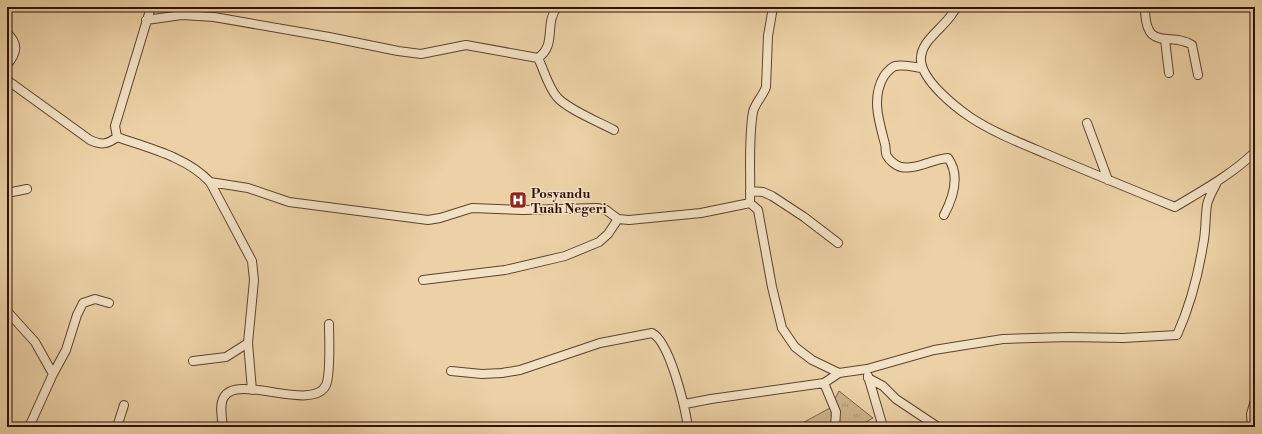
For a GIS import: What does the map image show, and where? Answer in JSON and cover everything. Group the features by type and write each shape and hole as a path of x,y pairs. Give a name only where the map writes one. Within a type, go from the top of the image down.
{"street":[{"path":"117,137 115,126 151,7"},
{"path":"146,20 182,14 214,17 421,54 466,44 538,58 546,53 549,44 550,24 558,7"},
{"path":"773,7 768,36 766,87 764,95 753,110 750,161 750,203 758,210 777,312 784,332 795,347 812,360 839,373"},
{"path":"956,7 949,20 925,46 921,59 922,68 945,96 975,120 1033,148 1175,207 1242,165 1255,152"},
{"path":"1145,7 1146,21 1151,32 1157,38 1186,42 1192,45 1198,75"},
{"path":"7,33 15,42 16,49 14,56 7,65"},
{"path":"1165,40 1169,73"},
{"path":"538,58 554,92 559,99 567,105 614,130"},
{"path":"922,68 900,65 888,70 877,95 878,116 886,155 895,165 900,167 915,166 927,164 936,159 948,158 951,163 955,191 944,215"},
{"path":"7,80 90,140 101,144 107,144 117,137"},
{"path":"1087,123 1108,180"},
{"path":"117,137 185,163 204,175 210,182 252,261 254,280 248,343 252,390"},
{"path":"210,182 248,188 289,202 424,219 440,218 472,208 524,210 602,208 618,219 629,220 701,213 750,203"},
{"path":"685,404 824,383 839,373 867,369 934,350 1003,339 1070,336 1123,338 1177,335 1186,315 1195,285 1208,216 1207,204 1217,182"},
{"path":"7,193 28,189"},
{"path":"750,192 763,192 772,196 838,242"},
{"path":"423,280 505,270 565,256 599,242 608,234 618,219"},
{"path":"29,427 68,345 77,315 83,303 95,299 109,303"},
{"path":"7,311 35,342 53,374"},
{"path":"223,427 222,408 225,396 235,390 252,390 308,396 320,393 326,386 329,377 329,324"},
{"path":"451,371 482,374 520,370 600,344 652,333 660,339 664,347 685,404 688,427"},
{"path":"193,361 226,357 248,343"},
{"path":"867,369 868,378 883,427"},
{"path":"868,378 883,386 896,399 938,427"},
{"path":"824,383 836,412 835,427"},
{"path":"1252,427 1251,414 1255,400"},
{"path":"117,427 124,405"}],"green space":[{"path":"839,391 873,418 858,427 795,427 830,408"}],"place":[{"name":"Posyandu Tuah Negeri","path":"518,200"}]}
